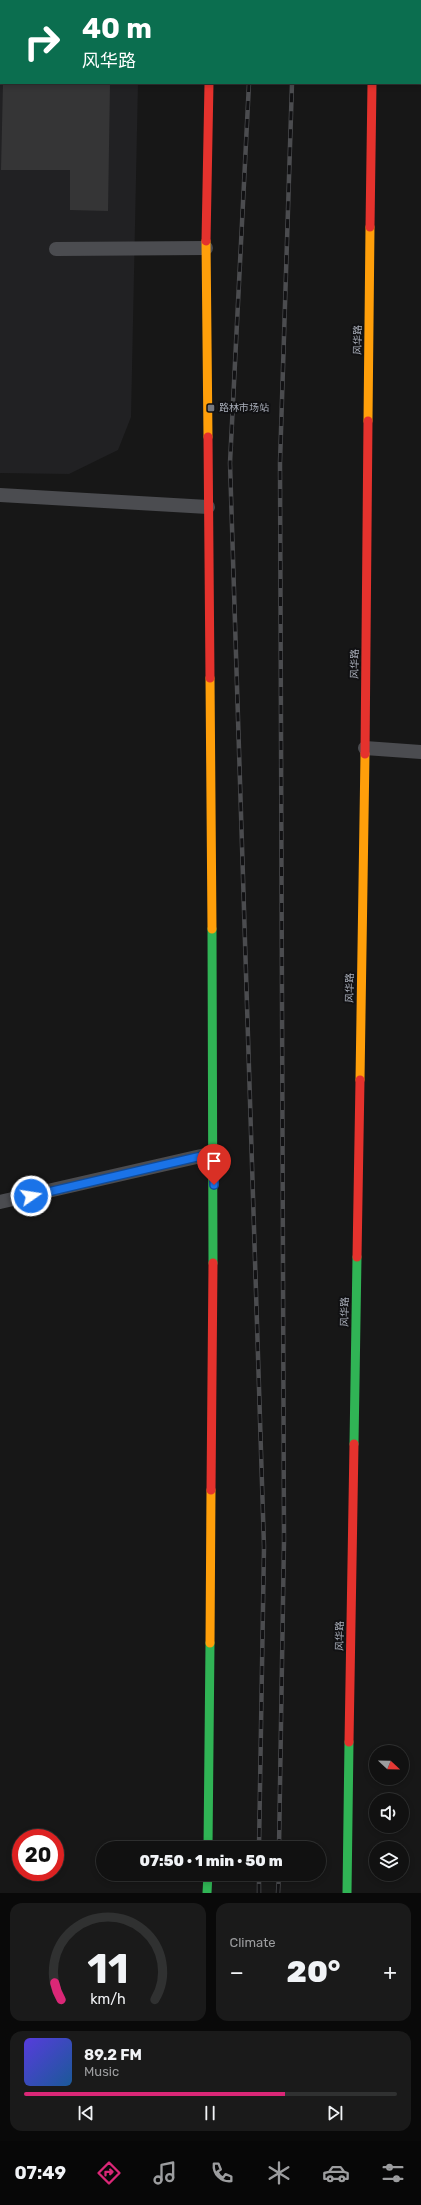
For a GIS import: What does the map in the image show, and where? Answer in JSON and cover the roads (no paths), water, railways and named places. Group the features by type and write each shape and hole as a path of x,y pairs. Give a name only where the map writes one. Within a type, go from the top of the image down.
{"main road":[{"path":"208,1841 214,1153 206,248 209,84"},
{"name":"风华路","path":"347,1893 365,748 372,84"},
{"path":"207,1893 208,1881"}],"lane":[{"path":"56,248 206,248"},
{"path":"0,495 208,507"},
{"path":"365,748 421,752"},
{"path":"0,1202 214,1153"}],"railway":[{"path":"249,84 230,463 264,1547 259,1841"},
{"path":"279,1841 284,1540 280,463 292,84"},
{"path":"259,1881 259,1893"},
{"path":"278,1893 279,1881"}],"place":[{"name":"路林市场站","path":"211,408"}]}
